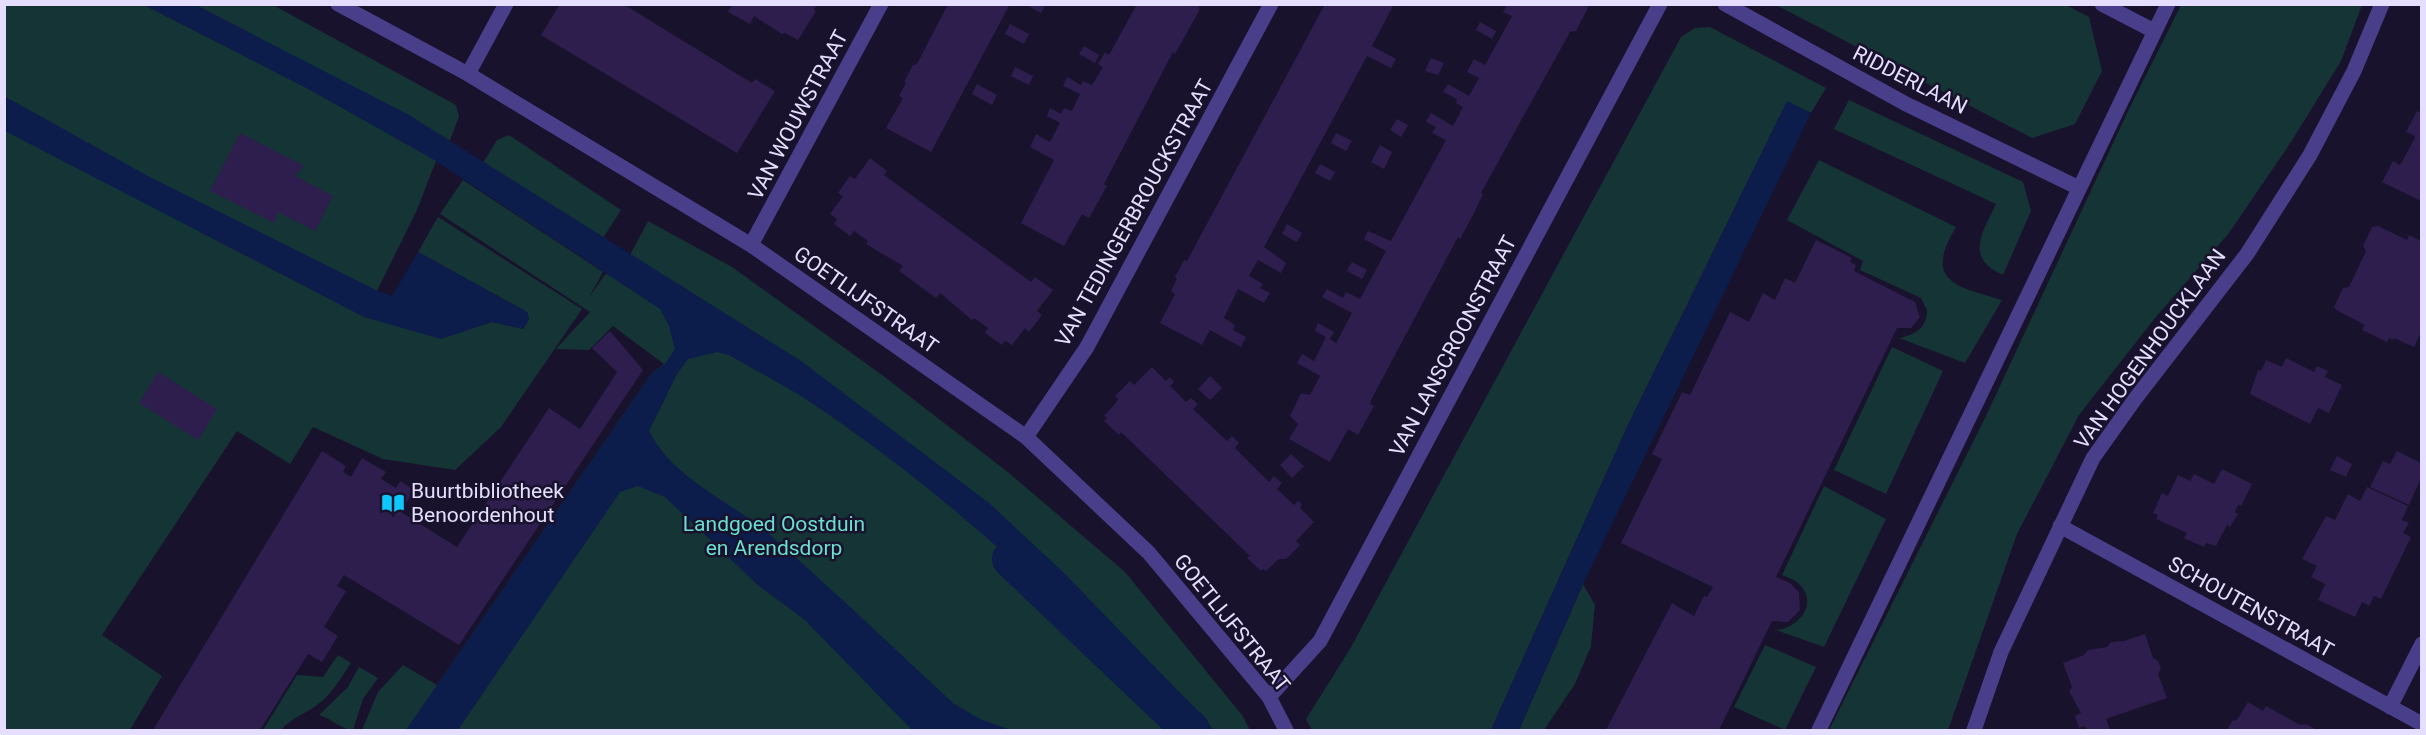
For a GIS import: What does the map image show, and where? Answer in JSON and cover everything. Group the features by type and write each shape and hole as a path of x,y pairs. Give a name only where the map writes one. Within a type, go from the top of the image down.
{"street":[{"name":"GOETLIJFSTRAAT","path":"338,4 468,74 751,245 1026,437 1149,553 1269,698 1286,730"},
{"path":"468,74 506,4"},
{"name":"VAN WOUWSTRAAT","path":"751,245 881,4"},
{"name":"VAN TEDINGERBROUCKSTRAAT","path":"1026,437 1087,346 1271,4"},
{"name":"VAN LANSCROONSTRAAT","path":"1269,698 1320,641 1660,4"},
{"name":"RIDDERLAAN","path":"1725,4 1906,104 2079,188"},
{"path":"2102,4 2154,31"},
{"path":"1819,730 2168,4"},
{"name":"VAN HOGENHOUCKLAAN","path":"1974,730 2001,652 2093,458 2135,399 2247,254 2310,155 2354,71 2382,4"},
{"name":"SCHOUTENSTRAAT","path":"2060,526 2421,724"},
{"path":"2390,707 2421,644"}],"green space":[{"path":"4,5 273,5 456,105 459,117 450,140 436,161 417,210 364,317 476,326 492,322 523,329 529,319 527,312 418,252 438,217 582,309 501,427 455,470 383,459 313,427 290,464 237,431 102,635 162,676 130,730 5,730"},
{"path":"1776,5 2066,5 2089,17 2102,71 2075,124 2032,138"},
{"path":"2181,5 2362,5 2341,61 2291,142 2229,233 2155,318 2079,415 2017,534 1948,730 1829,730 1985,418 2129,109"},
{"path":"1710,27 1826,88 1811,113 1787,102 1628,425 1491,730 1312,730 1306,719 1350,649 1681,37 1695,28"},
{"path":"1849,100 2023,182 2031,211 2003,275 1983,260 1980,252 1982,233 1996,204 1834,129"},
{"path":"509,135 621,210 603,238 483,163 497,140"},
{"path":"1819,160 1956,227 1943,260 1944,271 1949,279 1971,290 2002,300 1965,363 1899,338 1915,333 1925,322 1927,310 1921,298 1860,270 1863,261 1787,220"},
{"name":"Landgoed Oostduin en Arendsdorp","path":"463,180 603,272 588,299 604,276 630,255 648,221 732,267 882,375 1009,473 1125,572 1242,715 1250,730 362,730 378,692 403,665 437,685 651,374 664,364 613,326 589,350 556,349 590,312 440,214"},
{"path":"1892,347 1943,371 1886,494 1834,470"},
{"path":"1824,486 1886,519 1824,647 1776,630 1799,620 1807,606 1805,591 1793,579 1782,575"},
{"path":"1583,584 1595,605 1591,646 1575,684 1544,730 1519,730"},
{"path":"1765,645 1816,667 1785,730 1734,707"},
{"path":"338,655 351,663 326,698 281,730 263,730 297,675 323,677"},
{"path":"359,667 378,678 363,699 353,730 319,715 348,687"}],"water":[{"path":"144,5 196,5 409,115 801,361 989,503 1065,574 1213,730 1180,730 1095,639 957,512 908,473 807,400 729,355 717,352 688,359 677,374 649,431 659,448 687,476 769,534 954,704 980,719 1011,730 912,730 805,620 759,586 665,497 638,486 620,492 458,730 406,730 651,374 665,364 675,349 669,326 660,309 436,161 312,91"},
{"path":"4,96 146,175 376,290 392,296 418,252 527,312 529,319 523,329 492,322 441,339 364,317 5,131"},
{"path":"1787,101 1811,113 1583,584 1519,730 1491,730 1628,425"}],"building":[{"path":"560,4 623,4 752,83 755,79 775,91 737,153 541,35"},
{"path":"732,4 817,4 814,10 816,11 798,40 785,33 782,34 754,16 750,24 728,12"},
{"path":"948,4 1010,4 931,152 886,128 903,98 899,96 906,83 904,82 913,65 917,64"},
{"path":"1024,4 1046,4 1041,13"},
{"path":"1137,4 1199,4 1199,11 1175,54 1173,52 1104,184 1107,186 1089,218 1082,214 1064,246 1021,223 1054,160 1030,147 1036,134 1050,142 1060,123 1047,116 1050,108 1061,114 1064,108 1072,111 1080,94 1063,86 1067,77 1081,85 1083,81 1092,85 1103,67 1098,64 1105,52 1109,55"},
{"path":"1325,4 1394,4 1372,46 1396,59 1391,68 1367,56 1264,247 1286,263 1281,273 1258,260 1249,276 1263,284 1260,288 1270,293 1264,303 1238,289 1224,318 1235,325 1233,330 1246,337 1241,347 1210,330 1202,345 1160,323 1175,294 1171,291 1177,279 1175,277 1184,260 1187,261"},
{"path":"1501,4 1590,4 1576,31 1570,32 1481,193 1483,194 1473,215 1460,239 1458,237 1371,400 1370,404 1374,406 1358,435 1348,429 1330,462 1289,439 1298,424 1290,416 1301,393 1310,395 1320,376 1297,363 1302,354 1314,361 1326,337 1315,331 1318,323 1334,332 1330,339 1336,343 1352,313 1322,297 1327,289 1343,298 1346,292 1360,299 1386,251 1364,239 1368,231 1391,241 1446,140 1432,133 1436,127 1426,122 1431,113 1453,126 1463,107 1456,103 1457,99 1443,92 1448,84 1469,96 1479,78 1467,72 1474,59 1485,65 1512,16 1503,12 1506,7"},
{"path":"1480,22 1496,31 1492,39 1476,30"},
{"path":"1010,24 1029,34 1024,44 1005,34"},
{"path":"1084,46 1099,55 1095,63 1079,54"},
{"path":"1431,58 1444,63 1438,75 1425,71"},
{"path":"1015,67 1033,76 1029,85 1011,76"},
{"path":"977,84 997,95 992,105 972,94"},
{"path":"2417,111 2421,113 2421,201 2382,182 2393,161 2400,165 2414,140 2415,136 2406,132"},
{"path":"1397,119 1408,125 1401,137 1390,130"},
{"path":"240,133 304,166 295,176 333,196 315,231 278,212 274,223 210,191"},
{"path":"1336,133 1352,141 1346,151 1331,143"},
{"path":"1380,145 1392,152 1384,169 1371,162"},
{"path":"870,158 887,171 884,175 1031,282 1035,277 1053,290 1037,311 1042,315 1029,332 1025,328 1012,345 1005,341 1002,345 985,333 988,328 974,318 972,320 940,293 936,298 899,271 903,266 866,244 868,241 854,231 850,236 834,224 837,219 830,214 843,196 838,193 850,176 855,179"},
{"path":"1320,164 1335,172 1330,181 1315,173"},
{"path":"1287,224 1302,233 1297,242 1282,234"},
{"path":"2378,226 2407,240 2409,235 2421,241 2421,332 2414,347 2394,338 2393,340 2389,338 2387,342 2362,330 2365,325 2334,307 2343,288 2349,287 2366,251 2363,246 2372,227"},
{"path":"1816,240 1852,258 1850,262 1856,265 1854,271 1915,302 1920,317 1911,328 1897,328 1776,577 1790,583 1799,592 1800,610 1788,622 1772,621 1719,730 1606,730 1672,603 1694,616 1704,596 1707,597 1713,587 1621,543 1662,459 1652,454 1682,392 1690,395 1730,312 1749,322 1763,293 1775,300 1785,278 1795,283"},
{"path":"1352,262 1367,270 1362,279 1347,271"},
{"path":"610,331 643,370 459,645 344,575 337,586 346,591 324,627 338,636 322,662 308,654 260,730 153,730 322,451 346,466 343,472 351,477 362,458 386,472 381,479 396,488 400,481 414,490 401,512 457,547 549,408 580,429 617,372 592,348"},
{"path":"2286,358 2314,372 2317,366 2328,371 2325,377 2342,385 2329,413 2318,408 2310,424 2250,394 2258,370 2261,371 2266,360 2282,367"},
{"path":"1152,367 1166,381 1170,377 1174,382 1170,386 1186,402 1191,398 1198,404 1193,409 1227,441 1232,436 1239,443 1235,448 1269,482 1274,476 1282,483 1277,489 1294,505 1298,501 1302,504 1300,508 1314,522 1296,541 1300,545 1286,559 1279,559 1266,571 1263,569 1261,571 1247,558 1250,556 1121,432 1119,435 1104,421 1107,418 1104,416 1118,399 1115,396 1130,381 1134,385"},
{"path":"158,372 217,409 198,440 139,403"},
{"path":"1210,376 1222,388 1210,400 1198,389"},
{"path":"2397,451 2421,463 2421,478 2409,505 2370,487 2383,461 2390,464"},
{"path":"1291,454 1304,466 1292,478 1280,465"},
{"path":"2337,456 2352,464 2346,477 2330,470"},
{"path":"2222,469 2252,484 2241,506 2238,505 2235,512 2238,514 2230,527 2227,525 2216,546 2206,543 2204,547 2184,538 2187,533 2156,519 2158,515 2153,513 2162,493 2168,496 2178,475 2190,481 2194,474 2214,484"},
{"path":"2367,487 2408,506 2402,520 2409,523 2403,533 2411,537 2381,599 2374,596 2369,606 2362,602 2355,617 2318,600 2325,584 2311,577 2317,566 2302,559 2326,516 2335,520 2348,494 2360,501"},
{"path":"2145,634 2153,658 2158,661 2161,669 2158,674 2167,698 2106,719 2110,730 2087,730 2085,726 2079,728 2075,716 2081,713 2069,691 2072,687 2063,663 2084,655 2088,650 2107,647 2111,642 2124,641"},
{"path":"2248,702 2263,711 2266,706 2300,725 2306,724 2317,730 2227,730 2232,721 2237,720"}],"waterway":[{"path":"1011,559 1191,730"}],"place":[{"name":"Buurtbibliotheek Benoordenhout","path":"393,503"}]}
